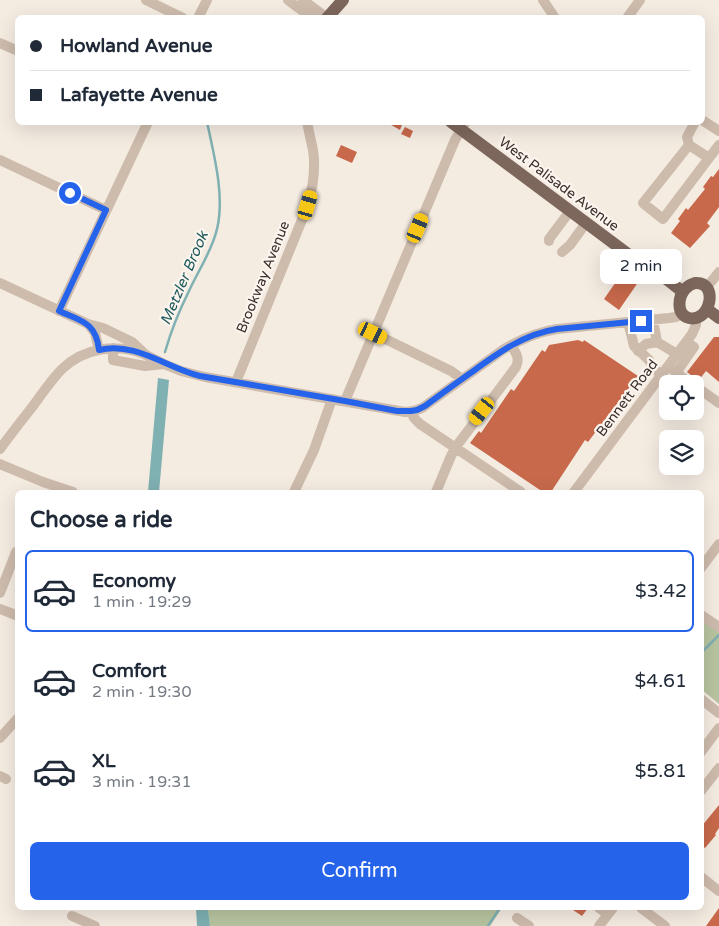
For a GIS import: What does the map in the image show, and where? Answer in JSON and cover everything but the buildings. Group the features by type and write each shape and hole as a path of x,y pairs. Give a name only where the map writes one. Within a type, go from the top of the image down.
{"main road":[{"path":"330,15 343,0"},
{"name":"West Palisade Avenue","path":"462,125 579,216 639,254 651,267 683,292"},
{"path":"697,282 708,287 710,300 707,309 703,315 696,318 688,318 682,313 679,303 683,292 690,285 697,282"},
{"path":"707,309 719,318"}],"street":[{"path":"146,0 177,15"},
{"path":"200,15 207,0"},
{"path":"288,0 308,15"},
{"path":"302,0 323,15"},
{"path":"543,0 553,15"},
{"path":"629,15 640,0"},
{"path":"0,43 15,50"},
{"path":"705,122 719,131"},
{"path":"59,311 147,125"},
{"name":"Brookway Avenue","path":"236,382 308,205 312,190 314,163 308,125"},
{"path":"345,401 461,125"},
{"path":"689,145 687,137 693,125"},
{"path":"689,145 715,152 662,219 643,203 689,145"},
{"path":"0,160 106,210"},
{"path":"549,240 579,216"},
{"path":"562,252 570,245 579,216"},
{"path":"708,287 719,272"},
{"path":"0,283 88,324 103,328 132,342 146,355"},
{"path":"0,448 62,369 83,355 99,350 113,348 133,351 193,375 397,411 411,411 425,406 511,345 533,335 545,331 670,318 682,313"},
{"name":"Bennett Road","path":"576,490 669,372 677,354 694,330 696,318"},
{"path":"654,320 657,342"},
{"path":"628,322 634,346 649,360 652,368 674,375"},
{"path":"88,324 95,333 99,350"},
{"path":"373,333 451,371 462,379"},
{"path":"638,351 646,344 657,342 677,354"},
{"path":"669,372 694,347 686,342"},
{"path":"437,490 455,448 516,367 518,363 517,356 511,345"},
{"path":"113,348 113,360 145,366 164,364"},
{"path":"704,392 719,403"},
{"path":"295,490 314,450 332,399"},
{"path":"411,411 420,424 518,490"},
{"path":"0,464 67,490"},
{"path":"704,564 719,544"},
{"path":"0,593 15,555"},
{"path":"0,609 15,615"},
{"path":"704,617 719,627"},
{"path":"704,701 719,713"},
{"path":"0,738 15,721"},
{"path":"704,748 719,728"},
{"path":"704,787 719,768"},
{"path":"704,879 719,891"},
{"path":"599,926 607,910"},
{"path":"643,910 665,926"},
{"path":"72,916 95,926"},
{"path":"517,918 529,926"}],"green space":[{"path":"704,620 719,631 719,704 704,692"},
{"path":"208,910 501,910 490,926 210,926"}],"water":[{"path":"158,378 169,380 159,490 148,490"},
{"path":"196,910 208,910 210,926 197,926"}],"waterway":[{"name":"Metzler Brook","path":"165,352 179,314 208,253 217,229 220,203 219,189 208,125"},
{"path":"704,650 719,635"},
{"path":"488,926 499,910"}],"route":[{"path":"70,193 106,210 59,311 88,324 95,333 99,350 116,348 142,353 181,371 200,376 404,412 417,410 425,406 504,349 533,335 557,329 641,321"}]}
